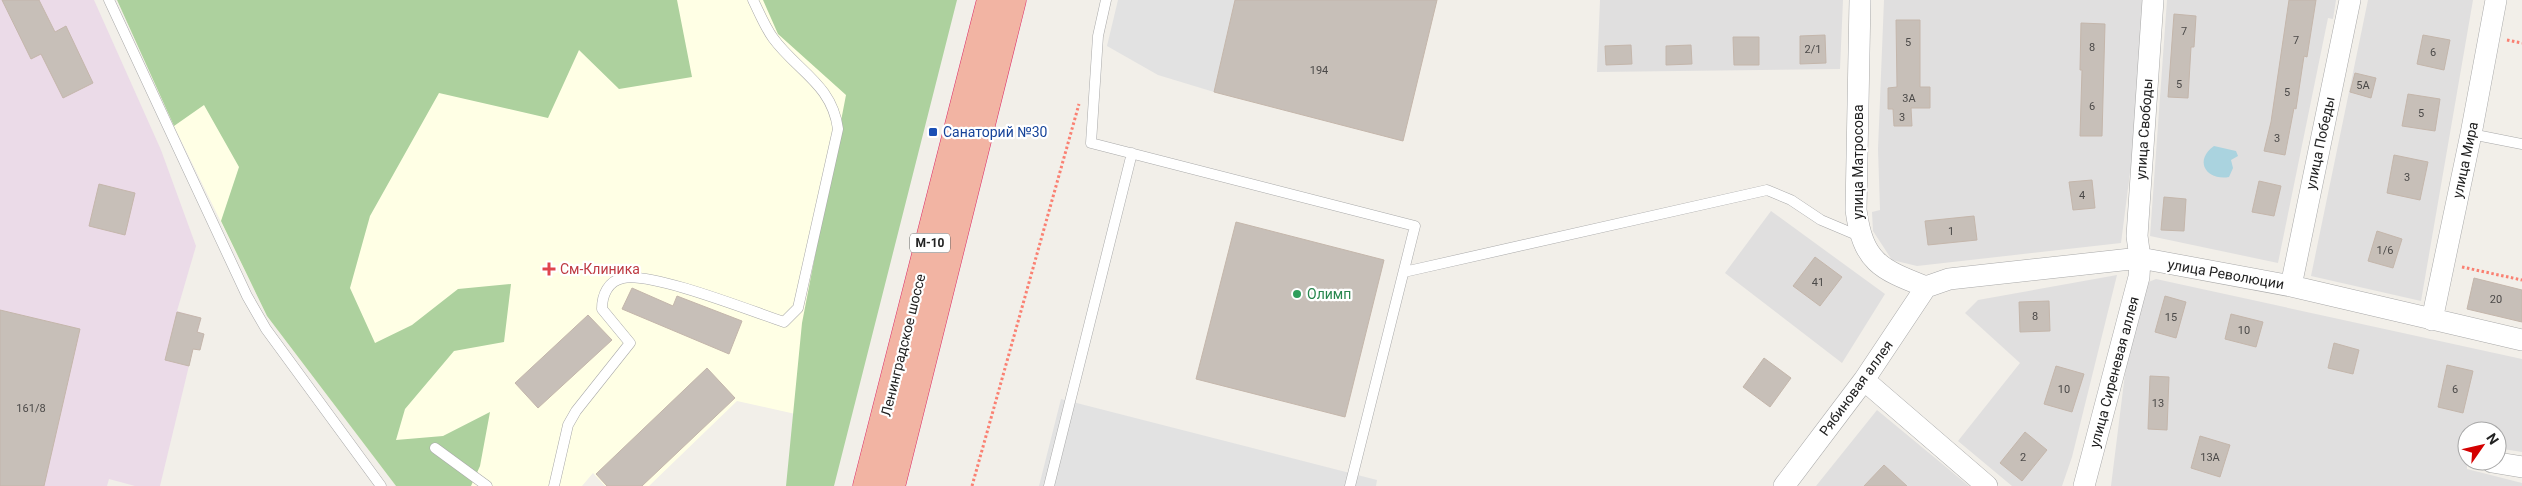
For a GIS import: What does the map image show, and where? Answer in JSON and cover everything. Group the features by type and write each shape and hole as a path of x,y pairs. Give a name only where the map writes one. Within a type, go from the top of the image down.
{"highway":[{"name":"Ленинградское шоссе","path":"867,486 991,0"},
{"name":"Ленинградское шоссе","path":"891,486 1012,0"}],"street":[{"name":"улица Матросова","path":"1860,0 1856,210 1859,236 1869,254 1882,265 1895,274 1926,287"},
{"name":"улица Свободы","path":"2140,258 2137,236 2153,0"},
{"name":"улица Победы","path":"2291,286 2350,0"},
{"name":"улица Мира","path":"2432,320 2471,134 2496,0"},
{"name":"улица Революции","path":"1926,287 1949,279 2140,258 2291,286 2522,340"},
{"name":"улица Сиреневая аллея","path":"2084,486 2139,277 2140,258"},
{"name":"Рябиновая аллея","path":"1784,486 1864,380 1926,287"},
{"path":"1864,380 1988,486"},
{"path":"2507,464 2522,467"}],"lane":[{"path":"110,0 236,274 254,309 266,329 381,486"},
{"path":"554,486 568,425 576,411 630,343 602,309 602,295 613,282 621,278 636,276 671,284 784,322 798,308 838,129 836,114 830,100 818,84 773,38 753,0"},
{"path":"1106,0 1098,36 1091,143 1415,226 1350,486"},
{"path":"2471,134 2522,144"},
{"path":"1049,486 1132,153"},
{"path":"1404,272 1767,190 1791,200 1821,220 1859,236"},
{"path":"435,448 487,486"}],"path":[{"path":"972,486 1080,101"},
{"path":"2444,263 2522,280"}],"shaded area":[{"path":"0,0 94,0 161,150 196,246 177,311 201,318 198,332 204,334 200,350 193,349 160,486 135,486 109,479 107,486 0,486"},
{"name":"См-Клиника","path":"117,0 910,0 822,420 737,401 649,486 605,486 593,473 582,486 396,486 267,316 174,126"},
{"path":"1118,0 1235,0 1214,92 1158,75 1107,46"},
{"path":"1600,0 1843,0 1840,69 1597,72"},
{"path":"1884,0 2144,0 2132,157 2121,243 1917,266 1892,260 1873,231 1872,212 1880,210 1878,149"},
{"path":"2167,0 2336,0 2333,19 2328,18 2278,263 2150,236"},
{"path":"2368,0 2473,0 2421,301 2311,276"},
{"path":"1771,211 1885,294 1842,363 1725,273"},
{"path":"2117,275 2072,457 2062,486 2012,486 1958,441 2020,363 1965,313 1978,300"},
{"path":"2156,279 2522,359 2522,452 2507,450 2507,421 2457,421 2457,471 2475,471 2522,483 2522,486 2111,486 2125,374 2146,283"},
{"path":"1061,399 1377,480 1376,486 1039,486"},
{"path":"1877,410 1969,486 1816,486"}],"green space":[{"path":"117,0 677,0 692,77 619,89 579,50 548,118 439,93 370,216 350,288 375,343 412,325 458,289 511,284 504,342 454,351 405,409 396,440 443,436 490,412 480,466 471,486 396,486 267,316 221,221 239,167 204,105 174,126"},
{"path":"763,0 957,0 834,486 786,486 802,323 846,95 778,34"}],"water":[{"path":"2214,146 2236,151 2238,156 2231,160 2233,168 2229,177 2214,176 2205,169 2204,158"}],"building":[{"path":"2,0 39,0 55,32 66,26 93,83 63,98 41,54 31,59"},
{"path":"1235,0 1437,0 1403,141 1214,92"},
{"path":"2289,0 2316,0 2307,57 2304,56 2296,109 2294,108 2285,155 2264,151 2271,122"},
{"path":"2174,14 2196,16 2194,47 2191,47 2188,98 2168,97"},
{"path":"1896,20 1920,20 1920,87 1930,87 1930,108 1911,108 1912,126 1894,126 1893,109 1888,109 1888,88 1897,87"},
{"path":"2081,23 2105,24 2102,136 2080,136"},
{"path":"1825,35 1826,63 1800,64 1800,36"},
{"path":"2423,35 2450,40 2444,70 2417,64"},
{"path":"1733,37 1759,37 1759,65 1734,65"},
{"path":"1631,45 1632,64 1606,65 1605,46"},
{"path":"1691,45 1692,64 1666,65 1666,46"},
{"path":"2355,73 2376,78 2371,98 2350,92"},
{"path":"2408,94 2440,99 2435,131 2402,126"},
{"path":"2394,155 2428,162 2420,200 2387,193"},
{"path":"2092,180 2095,208 2073,210 2069,182"},
{"path":"2259,181 2281,186 2274,216 2252,212"},
{"path":"99,184 135,193 125,235 89,226"},
{"path":"2164,197 2186,199 2184,231 2161,230"},
{"path":"1974,216 1977,240 1928,245 1925,221"},
{"name":"Олимп","path":"1236,222 1384,260 1345,417 1196,379"},
{"path":"2377,231 2402,239 2393,268 2368,261"},
{"path":"1815,257 1842,277 1820,306 1793,286"},
{"path":"2474,278 2522,290 2522,322 2467,309"},
{"path":"632,288 673,306 677,296 742,321 729,354 622,309"},
{"path":"2165,296 2186,302 2176,338 2155,332"},
{"path":"2049,301 2050,331 2020,332 2019,302"},
{"path":"0,310 80,329 44,486 0,486"},
{"path":"177,312 201,318 197,332 204,334 200,350 193,349 189,366 165,360"},
{"path":"2231,314 2263,322 2256,347 2225,339"},
{"path":"588,315 612,340 538,408 515,383"},
{"path":"2334,343 2359,350 2353,374 2328,368"},
{"path":"1764,358 1791,378 1770,407 1743,387"},
{"path":"2447,365 2473,371 2463,413 2438,407"},
{"path":"2056,366 2084,374 2072,412 2044,404"},
{"path":"707,368 735,398 642,486 607,486 596,474"},
{"path":"2150,376 2169,377 2167,430 2148,429"},
{"path":"2025,432 2047,450 2022,481 2000,463"},
{"path":"2200,436 2230,445 2220,477 2191,468"},
{"path":"1884,465 1907,486 1864,486"}],"place":[{"name":"Санаторий №30","path":"933,132"},
{"name":"См-Клиника","path":"549,269"},
{"name":"Олимп","path":"1297,294"}]}
